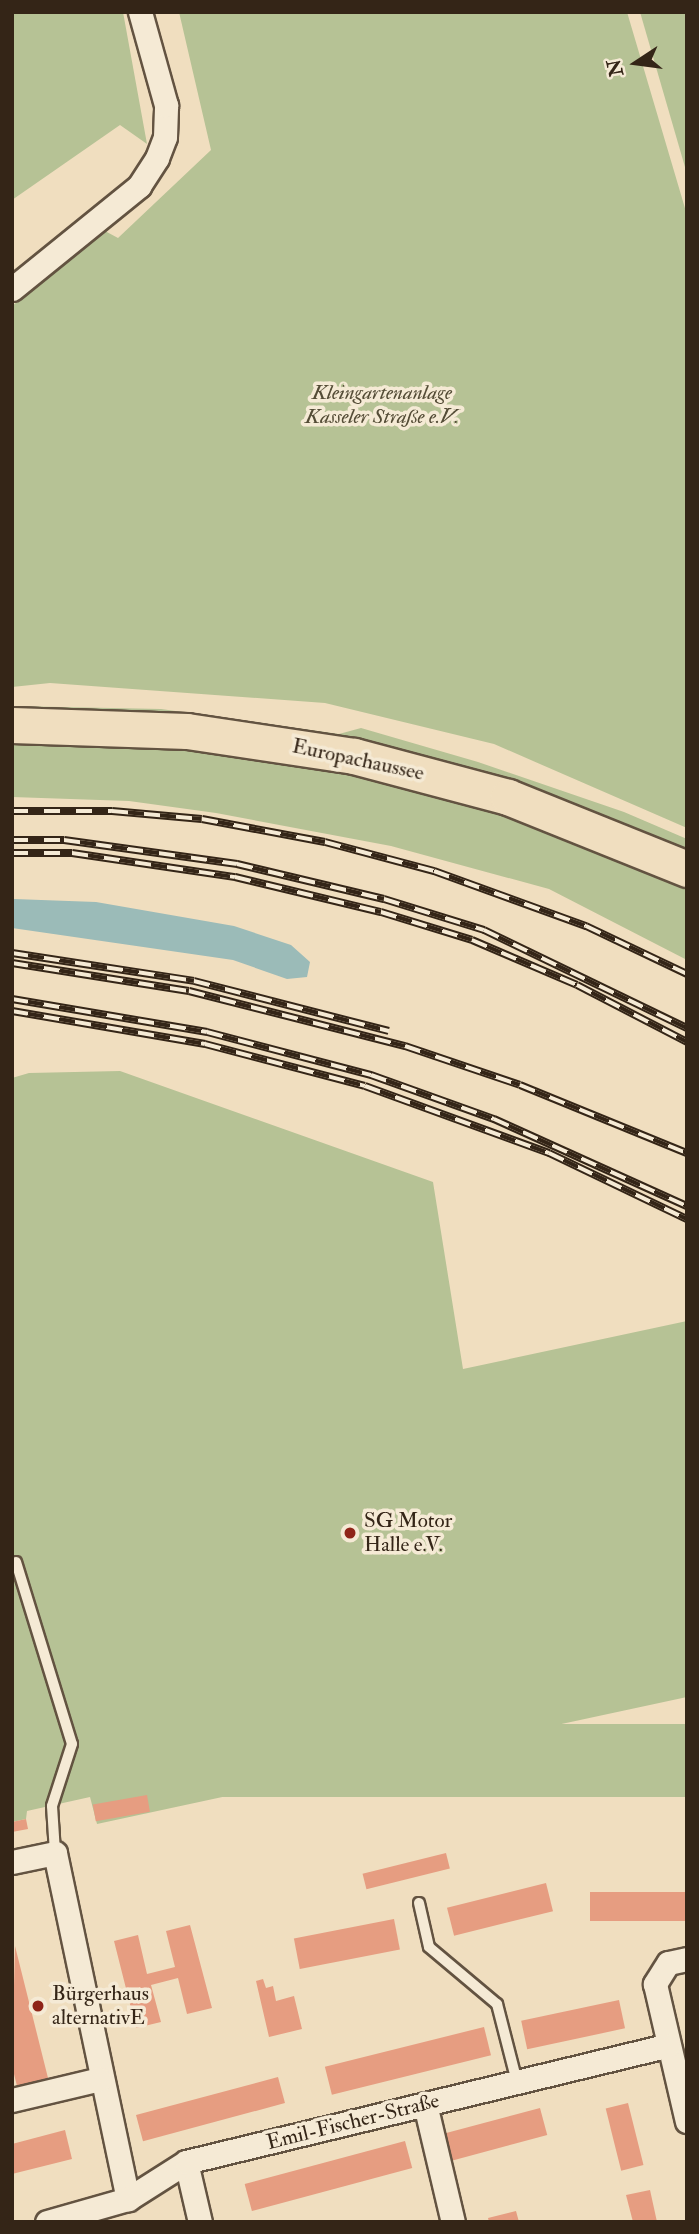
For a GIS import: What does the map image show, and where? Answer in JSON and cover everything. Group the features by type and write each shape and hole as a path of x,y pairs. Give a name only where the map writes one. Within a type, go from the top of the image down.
{"main road":[{"name":"Europachaussee","path":"12,725 187,731 354,756 508,797 687,870"}],"street":[{"path":"12,289 139,186 157,158 165,137 166,106 140,12"},
{"path":"12,1862 55,1853 100,2079 128,2199"},
{"path":"685,2110 654,1984 668,1963 687,1959"},
{"name":"Emil-Fischer-Straße","path":"47,2222 128,2199 186,2162 668,2045"},
{"path":"12,2100 100,2079"},
{"path":"425,2104 453,2222"},
{"path":"186,2162 200,2222"}],"lane":[{"path":"16,1562 72,1744 52,1806 55,1853"},
{"path":"419,1903 429,1947 497,2004 517,2082"}],"green space":[{"path":"12,12 123,12 147,144 120,125 12,200"},
{"name":"Kleingartenanlage Kasseler Straße e.V.","path":"179,12 627,12 687,215 687,828 494,744 325,703 50,683 12,687 12,306 105,231 118,238 211,150"},
{"path":"640,12 687,12 687,174"},
{"path":"12,706 161,709 339,734 361,728 478,762 624,812 687,839 687,858 526,793 12,716"},
{"path":"12,736 142,737 411,779 687,880 687,960 549,889 391,846 216,813 129,801 12,797"},
{"name":"SG Motor Halle e.V.","path":"120,1071 433,1182 463,1369 687,1321 687,1697 97,1824 90,1797 27,1811 26,1819 12,1822 12,1078 29,1073"},
{"path":"202,1724 687,1724 687,1797 202,1797"}],"water":[{"path":"14,899 96,902 234,926 291,945 310,962 307,977 287,979 233,960 12,928"}],"building":[{"path":"147,1795 150,1812 96,1821 93,1805"},
{"path":"26,1819 28,1829 12,1832 12,1822"},
{"path":"446,1853 450,1869 366,1889 363,1874"},
{"path":"546,1883 553,1911 454,1936 447,1908"},
{"path":"590,1892 687,1892 687,1921 590,1921"},
{"path":"394,1919 400,1949 300,1969 294,1938"},
{"path":"190,1925 212,2008 187,2014 178,1978 151,1985 161,2022 136,2028 114,1941 138,1935 147,1974 175,1967 166,1931"},
{"path":"15,1946 48,2078 17,2086 12,2066"},
{"path":"263,1979 266,1988 273,1986 276,2001 294,1996 302,2029 269,2037 256,1981"},
{"path":"619,2000 625,2028 527,2049 521,2021"},
{"path":"484,2027 491,2055 332,2095 325,2067"},
{"path":"278,2077 285,2103 143,2141 136,2115"},
{"path":"628,2103 643,2165 621,2171 606,2109"},
{"path":"540,2108 547,2135 453,2160 445,2133"},
{"path":"65,2130 72,2159 12,2174 12,2144"},
{"path":"405,2141 412,2168 252,2211 245,2184"},
{"path":"650,2190 657,2222 633,2222 626,2195"},
{"path":"516,2211 519,2222 489,2222 488,2218"}],"railway":[{"path":"12,811 112,811 202,819 325,842 434,871 586,926 687,974"},
{"path":"12,840 64,840 237,864 384,899 484,930 687,1028"},
{"path":"12,853 72,853 235,877 381,912 472,940 577,985 687,1042"},
{"path":"12,953 194,981 389,1031"},
{"path":"12,963 189,991 405,1046 520,1085 687,1153"},
{"path":"12,999 207,1032 371,1075 494,1119 687,1206"},
{"path":"12,1011 205,1044 365,1086 549,1153 687,1219"}],"place":[{"name":"SG Motor Halle e.V.","path":"350,1533"},
{"name":"Bürgerhaus alternativE","path":"38,2006"}]}
